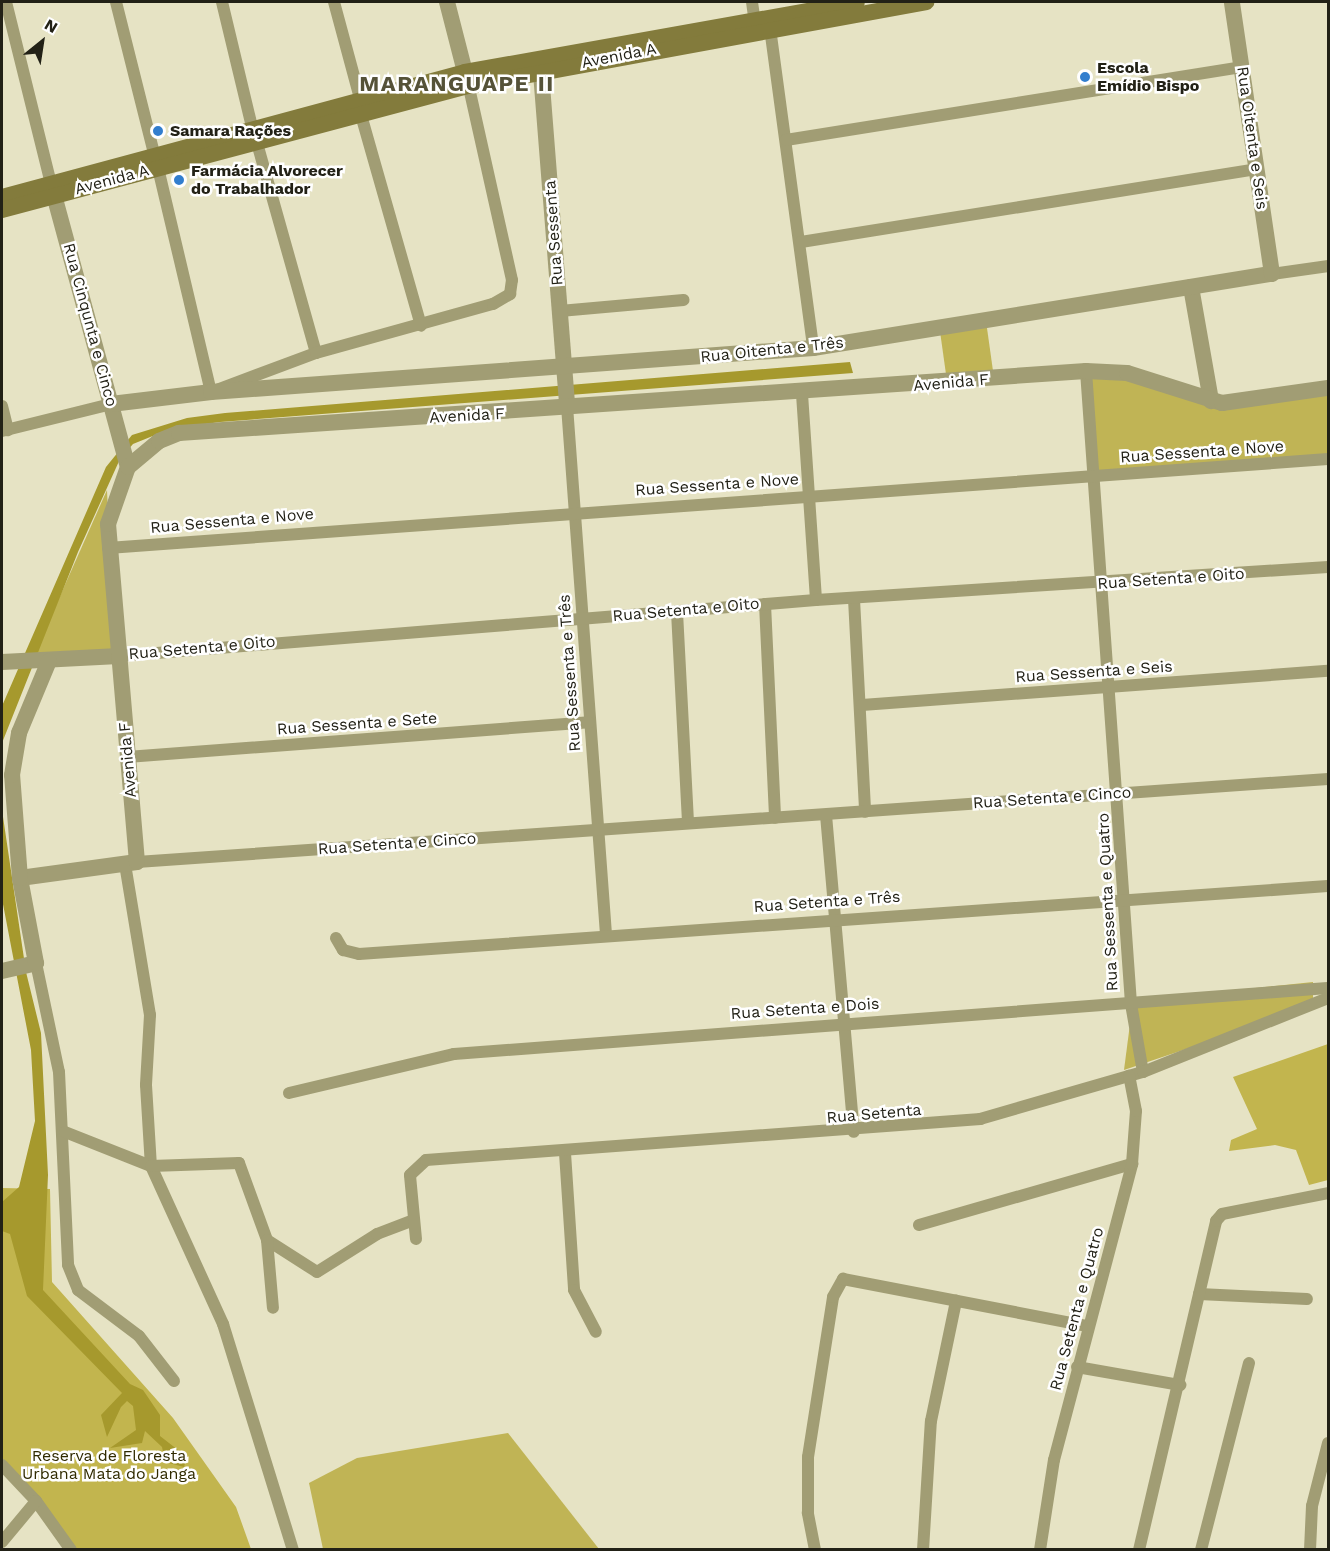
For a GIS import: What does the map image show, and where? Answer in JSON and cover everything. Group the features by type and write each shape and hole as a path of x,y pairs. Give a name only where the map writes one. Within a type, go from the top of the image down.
{"main road":[{"name":"Avenida A","path":"2,210 53,190 156,162 467,79 540,63 753,9 857,2"},
{"name":"Avenida A","path":"540,63 926,2"},
{"name":"Avenida A","path":"2,196 53,190"}],"street":[{"path":"6,2 53,190"},
{"path":"116,2 211,392 316,353 421,326 505,298 512,280 467,79 447,2"},
{"path":"222,2 255,137 316,353"},
{"path":"334,2 421,326"},
{"name":"Rua Oitenta e Seis","path":"1232,2 1272,274"},
{"path":"753,9 770,28 801,242 813,348"},
{"name":"Rua Sessenta","path":"540,63 567,408"},
{"path":"786,140 1241,67"},
{"path":"801,242 1256,169"},
{"name":"Rua Cinqunta e Cinco","path":"53,190 127,462"},
{"name":"Rua Oitenta e Três","path":"111,404 211,392 565,373 813,348 1329,266"},
{"path":"1191,287 1211,401 1329,388"},
{"path":"560,311 684,300"},
{"name":"Avenida F","path":"151,1166 146,1085 150,1015 131,863 127,757 108,548 110,508 127,462 159,441 179,433 801,394 1086,371 1127,374 1211,401"},
{"name":"Rua Sessenta e Quatro","path":"1086,371 1092,476 1118,793 1131,1004 1143,1072"},
{"path":"801,394 806,496 816,600"},
{"path":"2,406 5,430 111,404"},
{"name":"Rua Sessenta e Três","path":"567,408 606,934"},
{"name":"Rua Sessenta e Nove","path":"108,548 575,511 1329,459"},
{"name":"Rua Setenta e Oito","path":"10,662 119,656 816,600 1102,584 1329,567"},
{"path":"854,599 862,705 865,812"},
{"path":"765,604 775,818"},
{"path":"676,612 688,823"},
{"path":"47,661 15,751 20,878 35,963 59,1072 65,1132 68,1265 78,1290 140,1336 174,1381"},
{"name":"Rua Sessenta e Seis","path":"862,705 1329,670"},
{"name":"Rua Sessenta e Sete","path":"127,757 589,722"},
{"name":"Rua Setenta e Cinco","path":"20,878 131,863 1329,779"},
{"path":"826,815 842,1022 854,1132"},
{"name":"Rua Setenta e Três","path":"336,938 343,950 359,954 834,917 1125,901 1329,886"},
{"path":"6,970 35,963"},
{"name":"Rua Setenta e Dois","path":"289,1093 454,1054 842,1022 1131,1004 1329,988"},
{"name":"Rua Setenta","path":"413,1221 410,1175 426,1160 565,1153 854,1132 980,1119 1143,1072 1329,998"},
{"name":"Rua Setenta e Quatro","path":"1040,1550 1077,1366 1132,1164 1136,1111 1129,1076"},
{"path":"65,1132 151,1166 239,1163 267,1240 273,1308"},
{"path":"565,1153 574,1290 596,1332"},
{"path":"919,1225 1132,1164"},
{"path":"151,1166 223,1324 293,1550"},
{"path":"1139,1550 1180,1384 1212,1228 1222,1214 1329,1193"},
{"path":"267,1240 317,1272 377,1234 413,1221 416,1239"},
{"path":"815,1550 808,1513 808,1457 833,1297 843,1279 1088,1326"},
{"path":"1199,1294 1307,1299"},
{"path":"923,1550 931,1421 956,1301"},
{"path":"1201,1550 1250,1363"},
{"path":"1077,1366 1180,1384"},
{"path":"1310,1550 1312,1506 1329,1443"},
{"path":"2,1465 36,1501 71,1550"},
{"path":"2,1542 36,1501"}],"shaded area":[{"path":"986,321 994,379 948,386 939,328"},
{"path":"850,362 853,373 220,422 170,429 133,444 120,459 78,552 2,743 2,706 106,467 132,435 187,418 225,413"},
{"path":"1087,371 1218,403 1328,387 1328,457 1094,475"},
{"path":"107,490 114,653 33,657"},
{"path":"2,810 26,972 41,1033 48,1175 43,1290 130,1384 143,1390 160,1415 160,1436 187,1457 184,1467 165,1462 162,1447 145,1431 142,1443 110,1448 136,1430 133,1406 127,1401 121,1407 107,1437 101,1415 122,1393 27,1296 10,1234 2,1231 2,1202 19,1187 35,1121 31,1050 2,899"},
{"path":"1313,982 1313,1006 1124,1070 1133,1001"},
{"path":"508,1433 599,1549 323,1549 309,1483 357,1458"}],"green space":[{"path":"1328,1044 1328,1180 1309,1185 1296,1150 1275,1145 1229,1151 1231,1140 1257,1129 1233,1077"},
{"name":"Reserva de Floresta Urbana Mata do Janga","path":"2,1188 50,1189 52,1282 173,1418 236,1507 251,1549 65,1549 2,1461"}],"place":[{"name":"Escola Emídio Bispo","path":"1085,77"},
{"name":"Samara Rações","path":"158,131"},
{"name":"Farmácia Alvorecer do Trabalhador","path":"179,180"}],"district":[{"name":"MARANGUAPE II","path":"457,84"}]}
